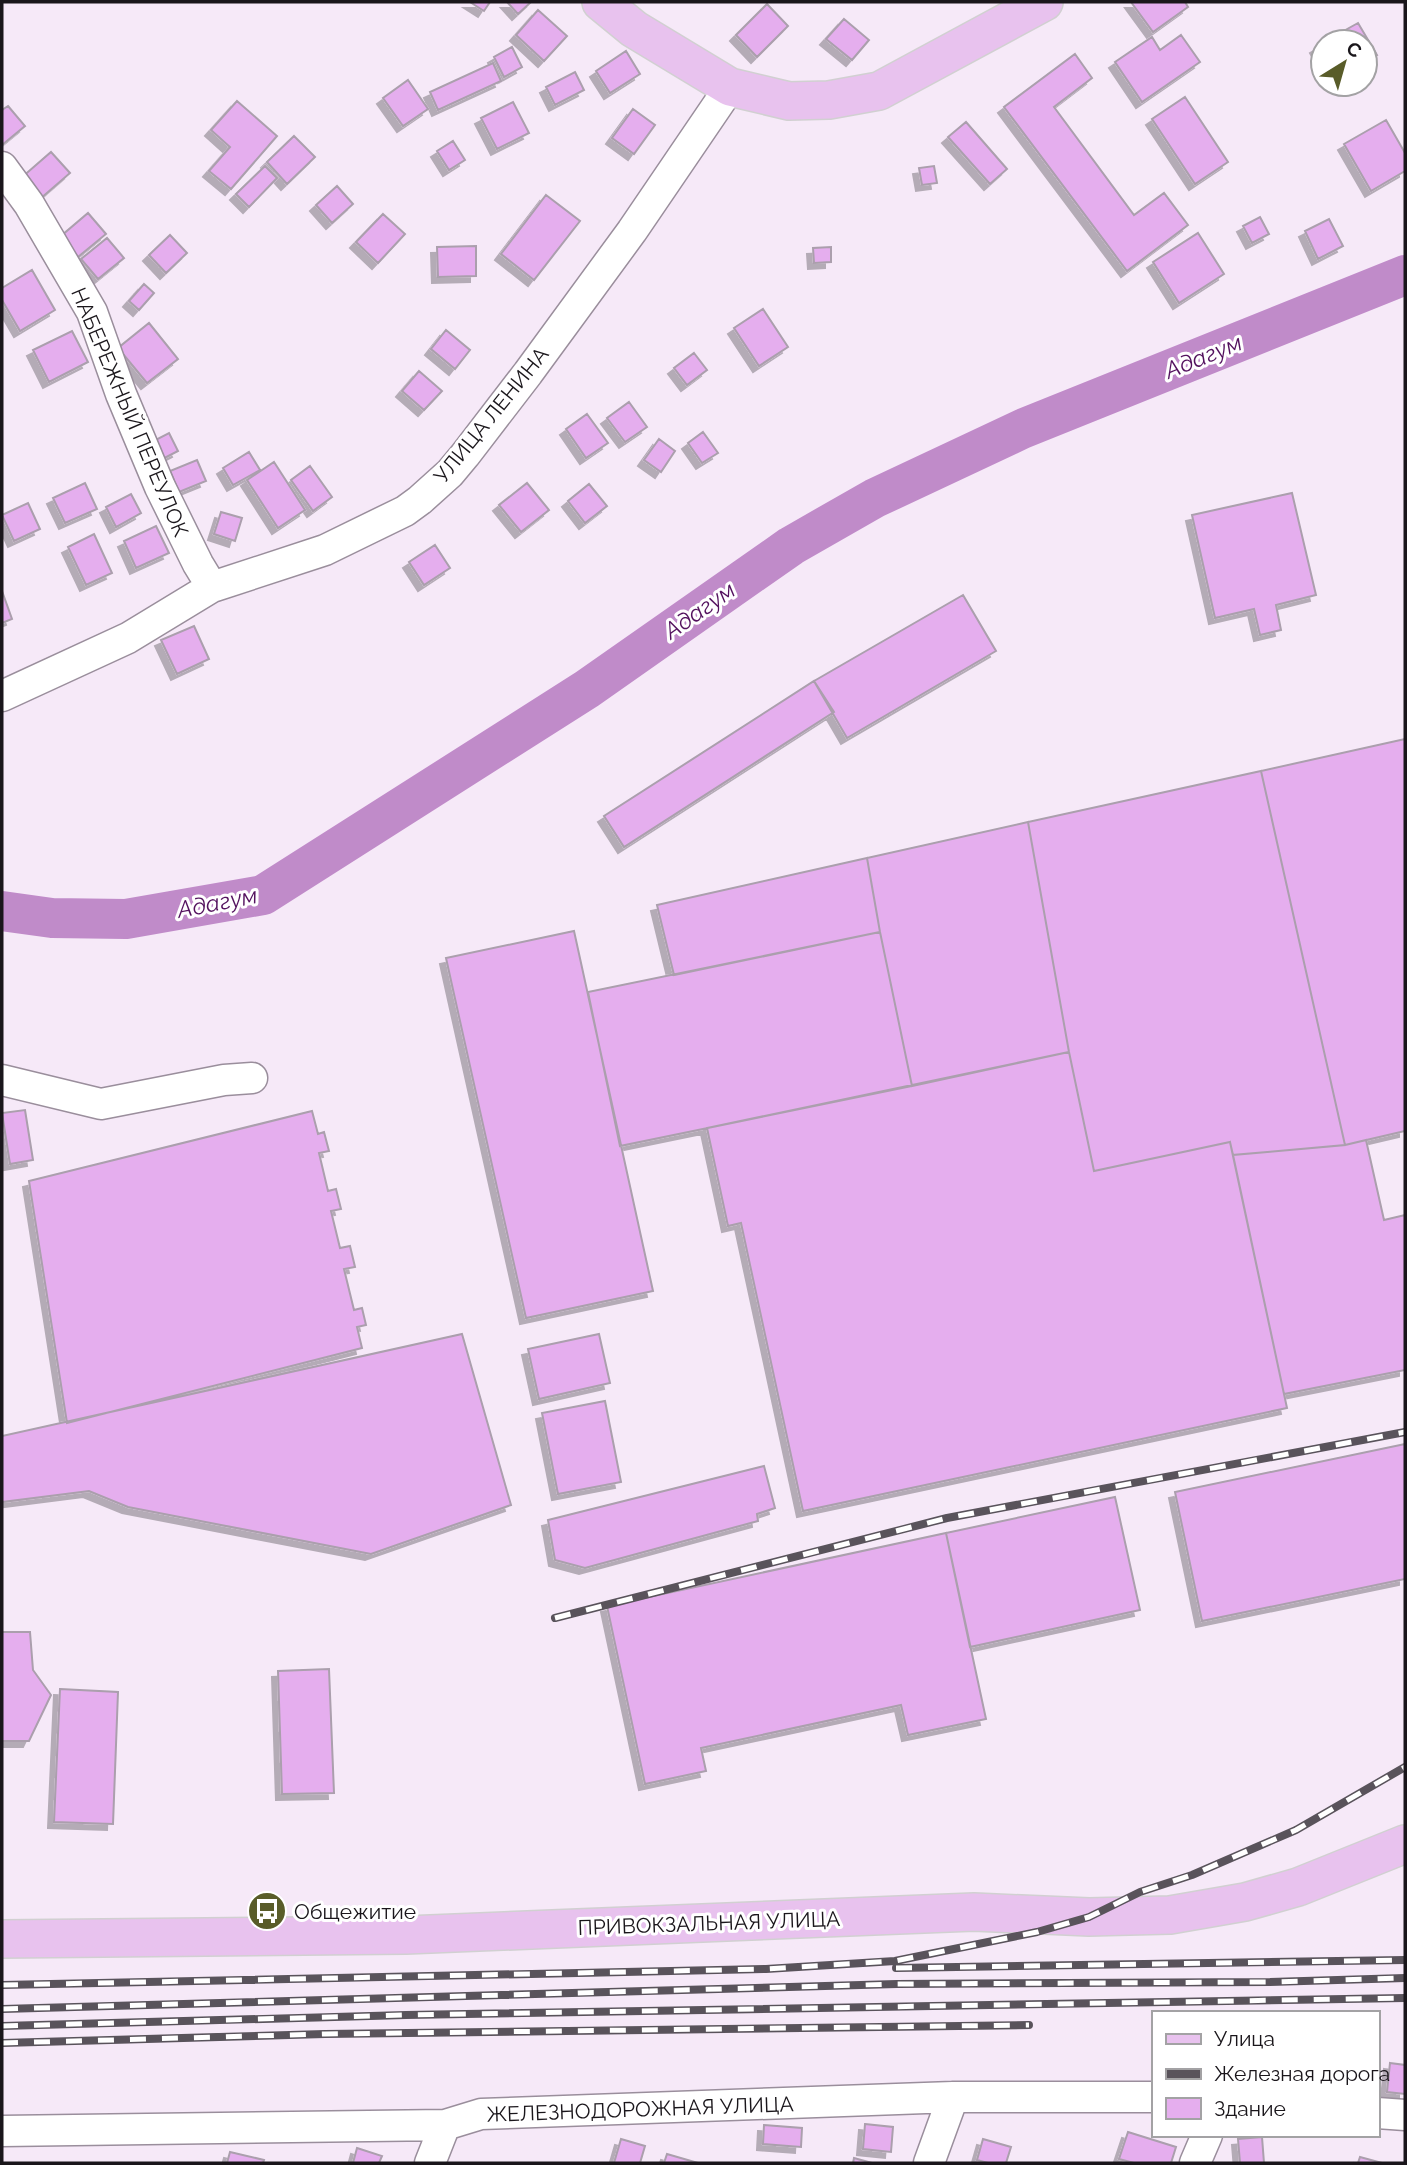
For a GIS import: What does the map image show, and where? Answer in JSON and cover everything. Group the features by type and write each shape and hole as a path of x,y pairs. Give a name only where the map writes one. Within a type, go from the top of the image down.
{"main road":[{"path":"601,2 634,29 730,87 789,101 829,100 879,91 1044,2"},
{"name":"ПРИВОКЗАЛЬНАЯ УЛИЦА","path":"2,1939 406,1936 975,1912 1089,1917 1170,1915 1245,1902 1298,1887 1405,1844"}],"street":[{"name":"УЛИЦА ЛЕНИНА","path":"2,695 128,638 212,587 325,550 405,511 450,473 528,373 632,231 730,87"},
{"name":"НАБЕРЕЖНЫЙ ПЕРЕУЛОК","path":"2,167 29,204 92,312 121,394 159,487 212,587"},
{"path":"2,1080 101,1104 224,1080 252,1078"},
{"name":"ЖЕЛЕЗНОДОРОЖНАЯ УЛИЦА","path":"2,2131 444,2125 481,2113 953,2098 1152,2097"},
{"path":"929,2163 953,2098"},
{"path":"1379,2113 1405,2115"},
{"path":"430,2163 444,2125"},
{"path":"1195,2163 1206,2137"}],"building":[{"path":"470,2 490,2 484,11"},
{"path":"507,2 531,2 518,14"},
{"path":"1131,2 1185,2 1188,7 1153,32"},
{"path":"767,4 788,26 757,57 736,35"},
{"path":"538,10 567,36 544,61 516,35"},
{"path":"844,19 869,40 852,60 826,39"},
{"path":"1181,35 1200,62 1142,102 1115,62 1152,37 1160,50"},
{"path":"512,47 522,67 504,77 494,57"},
{"path":"626,51 640,74 610,93 596,71"},
{"path":"1075,54 1092,78 1054,107 1134,215 1164,193 1188,225 1127,271 1004,107"},
{"path":"493,63 501,81 438,110 430,92"},
{"path":"575,72 584,90 555,105 546,87"},
{"path":"408,80 428,109 403,126 383,98"},
{"path":"1185,97 1228,162 1195,184 1152,119"},
{"path":"237,101 277,136 231,189 209,171 230,147 211,130"},
{"path":"513,102 529,133 497,149 481,118"},
{"path":"8,106 25,126 2,145 2,110"},
{"path":"633,109 655,125 634,154 612,138"},
{"path":"1386,120 1405,153 1405,171 1371,191 1344,144"},
{"path":"966,122 1007,169 990,184 948,137"},
{"path":"294,136 315,157 287,184 267,162"},
{"path":"453,141 465,160 449,170 437,151"},
{"path":"51,152 70,173 40,199 21,178"},
{"path":"265,166 277,178 249,207 236,194"},
{"path":"934,166 937,183 922,185 919,168"},
{"path":"337,186 353,204 332,223 316,205"},
{"path":"546,195 580,221 534,280 501,254"},
{"path":"88,213 106,234 78,257 61,236"},
{"path":"383,214 405,234 378,263 356,242"},
{"path":"1260,217 1269,234 1252,243 1243,226"},
{"path":"1329,219 1343,246 1318,259 1305,231"},
{"path":"1198,233 1224,274 1179,303 1153,262"},
{"path":"170,235 187,253 166,273 149,255"},
{"path":"107,238 124,258 98,279 81,259"},
{"path":"476,246 476,276 438,277 437,247"},
{"path":"831,247 831,262 814,263 813,248"},
{"path":"32,270 55,310 20,331 2,300 2,288"},
{"path":"144,284 154,293 139,310 129,301"},
{"path":"763,309 788,347 759,366 734,328"},
{"path":"149,323 178,359 147,383 118,348"},
{"path":"446,330 470,350 455,369 431,349"},
{"path":"72,331 88,362 49,382 33,350"},
{"path":"694,353 707,370 687,385 674,368"},
{"path":"419,371 442,391 424,410 402,391"},
{"path":"629,402 647,427 625,442 607,418"},
{"path":"587,414 608,443 586,458 566,429"},
{"path":"703,432 718,453 702,463 688,443"},
{"path":"169,433 178,451 153,464 144,446"},
{"path":"659,439 675,451 661,472 644,460"},
{"path":"249,452 260,470 233,485 223,468"},
{"path":"197,460 206,481 179,492 170,471"},
{"path":"274,462 305,510 278,528 247,480"},
{"path":"310,466 332,497 313,511 291,480"},
{"path":"85,483 97,509 65,523 53,498"},
{"path":"527,483 549,510 521,532 499,505"},
{"path":"589,484 607,506 585,523 568,501"},
{"path":"1292,493 1316,595 1276,605 1281,630 1260,635 1254,609 1215,618 1192,515"},
{"path":"131,494 141,513 116,527 106,507"},
{"path":"28,503 40,529 14,541 2,515"},
{"path":"221,512 242,518 235,541 214,534"},
{"path":"156,526 169,553 136,568 124,541"},
{"path":"94,534 112,573 86,585 68,547"},
{"path":"435,545 450,568 424,585 409,562"},
{"path":"2,591 12,619 2,623"},
{"path":"963,595 996,651 847,738 814,681"},
{"path":"194,626 209,659 177,674 161,640"},
{"path":"814,681 834,712 624,847 604,816"},
{"path":"1405,739 1405,1131 1345,1145 1261,771"},
{"path":"1261,771 1345,1145 1233,1155 1230,1142 1094,1171 1069,1052 1028,822"},
{"path":"1028,822 1069,1052 912,1086 867,858"},
{"path":"867,858 880,932 674,975 657,905"},
{"path":"574,931 653,1291 526,1318 446,958"},
{"path":"880,932 912,1086 620,1146 588,992"},
{"path":"1069,1052 1094,1171 1230,1142 1287,1408 803,1511 741,1223 728,1226 707,1128"},
{"path":"25,1110 33,1160 10,1164 2,1113"},
{"path":"312,1111 318,1134 324,1132 329,1151 319,1153 328,1191 336,1189 341,1209 331,1211 340,1248 350,1246 355,1267 344,1269 354,1310 362,1308 366,1325 357,1327 362,1348 67,1423 29,1181"},
{"path":"1366,1140 1384,1220 1405,1215 1405,1370 1284,1394 1233,1155 1345,1145"},
{"path":"462,1334 511,1505 371,1554 128,1507 89,1491 2,1502 2,1436"},
{"path":"599,1334 610,1383 539,1399 528,1349"},
{"path":"605,1401 621,1482 558,1494 542,1413"},
{"path":"1405,1444 1405,1579 1202,1621 1175,1492"},
{"path":"764,1466 775,1508 757,1514 758,1521 585,1568 555,1560 548,1520"},
{"path":"1115,1497 1140,1610 970,1647 946,1533"},
{"path":"946,1533 986,1719 908,1735 901,1705 701,1748 706,1771 645,1784 607,1606"},
{"path":"2,1632 30,1632 33,1670 51,1695 29,1741 2,1741"},
{"path":"329,1669 334,1793 282,1794 278,1671"},
{"path":"60,1689 118,1692 113,1824 54,1822"},
{"path":"1390,2063 1405,2065 1405,2094 1387,2092"},
{"path":"865,2124 893,2127 891,2152 863,2149"},
{"path":"764,2125 802,2128 801,2147 763,2144"},
{"path":"1128,2132 1176,2147 1171,2163 1134,2163 1119,2159"},
{"path":"1262,2137 1264,2163 1240,2163 1238,2139"},
{"path":"621,2139 645,2146 640,2163 614,2163"},
{"path":"983,2139 1011,2147 1006,2163 977,2160"},
{"path":"357,2148 382,2156 379,2163 353,2163"},
{"path":"230,2152 264,2160 263,2163 227,2163"},
{"path":"667,2154 698,2163 664,2163"},
{"path":"1360,2157 1382,2163 1358,2163"},
{"path":"854,2158 872,2163 853,2163"}],"waterway":[{"name":"Адагум","path":"2,911 52,918 126,919 263,895 587,689 791,546 875,498 1022,429 1405,275"}],"railway":[{"path":"555,1618 947,1518 1405,1432"},
{"path":"2,1985 766,1969 895,1961 1037,1932 1089,1917 1140,1892 1192,1875 1296,1830 1405,1767"},
{"path":"896,1968 1405,1960"},
{"path":"2,2009 897,1984 1270,1982 1405,1978"},
{"path":"2,2026 406,2015 1405,1998"},
{"path":"2,2043 325,2034 1029,2025"}],"place":[{"name":"Общежитие","path":"267,1911"}]}
